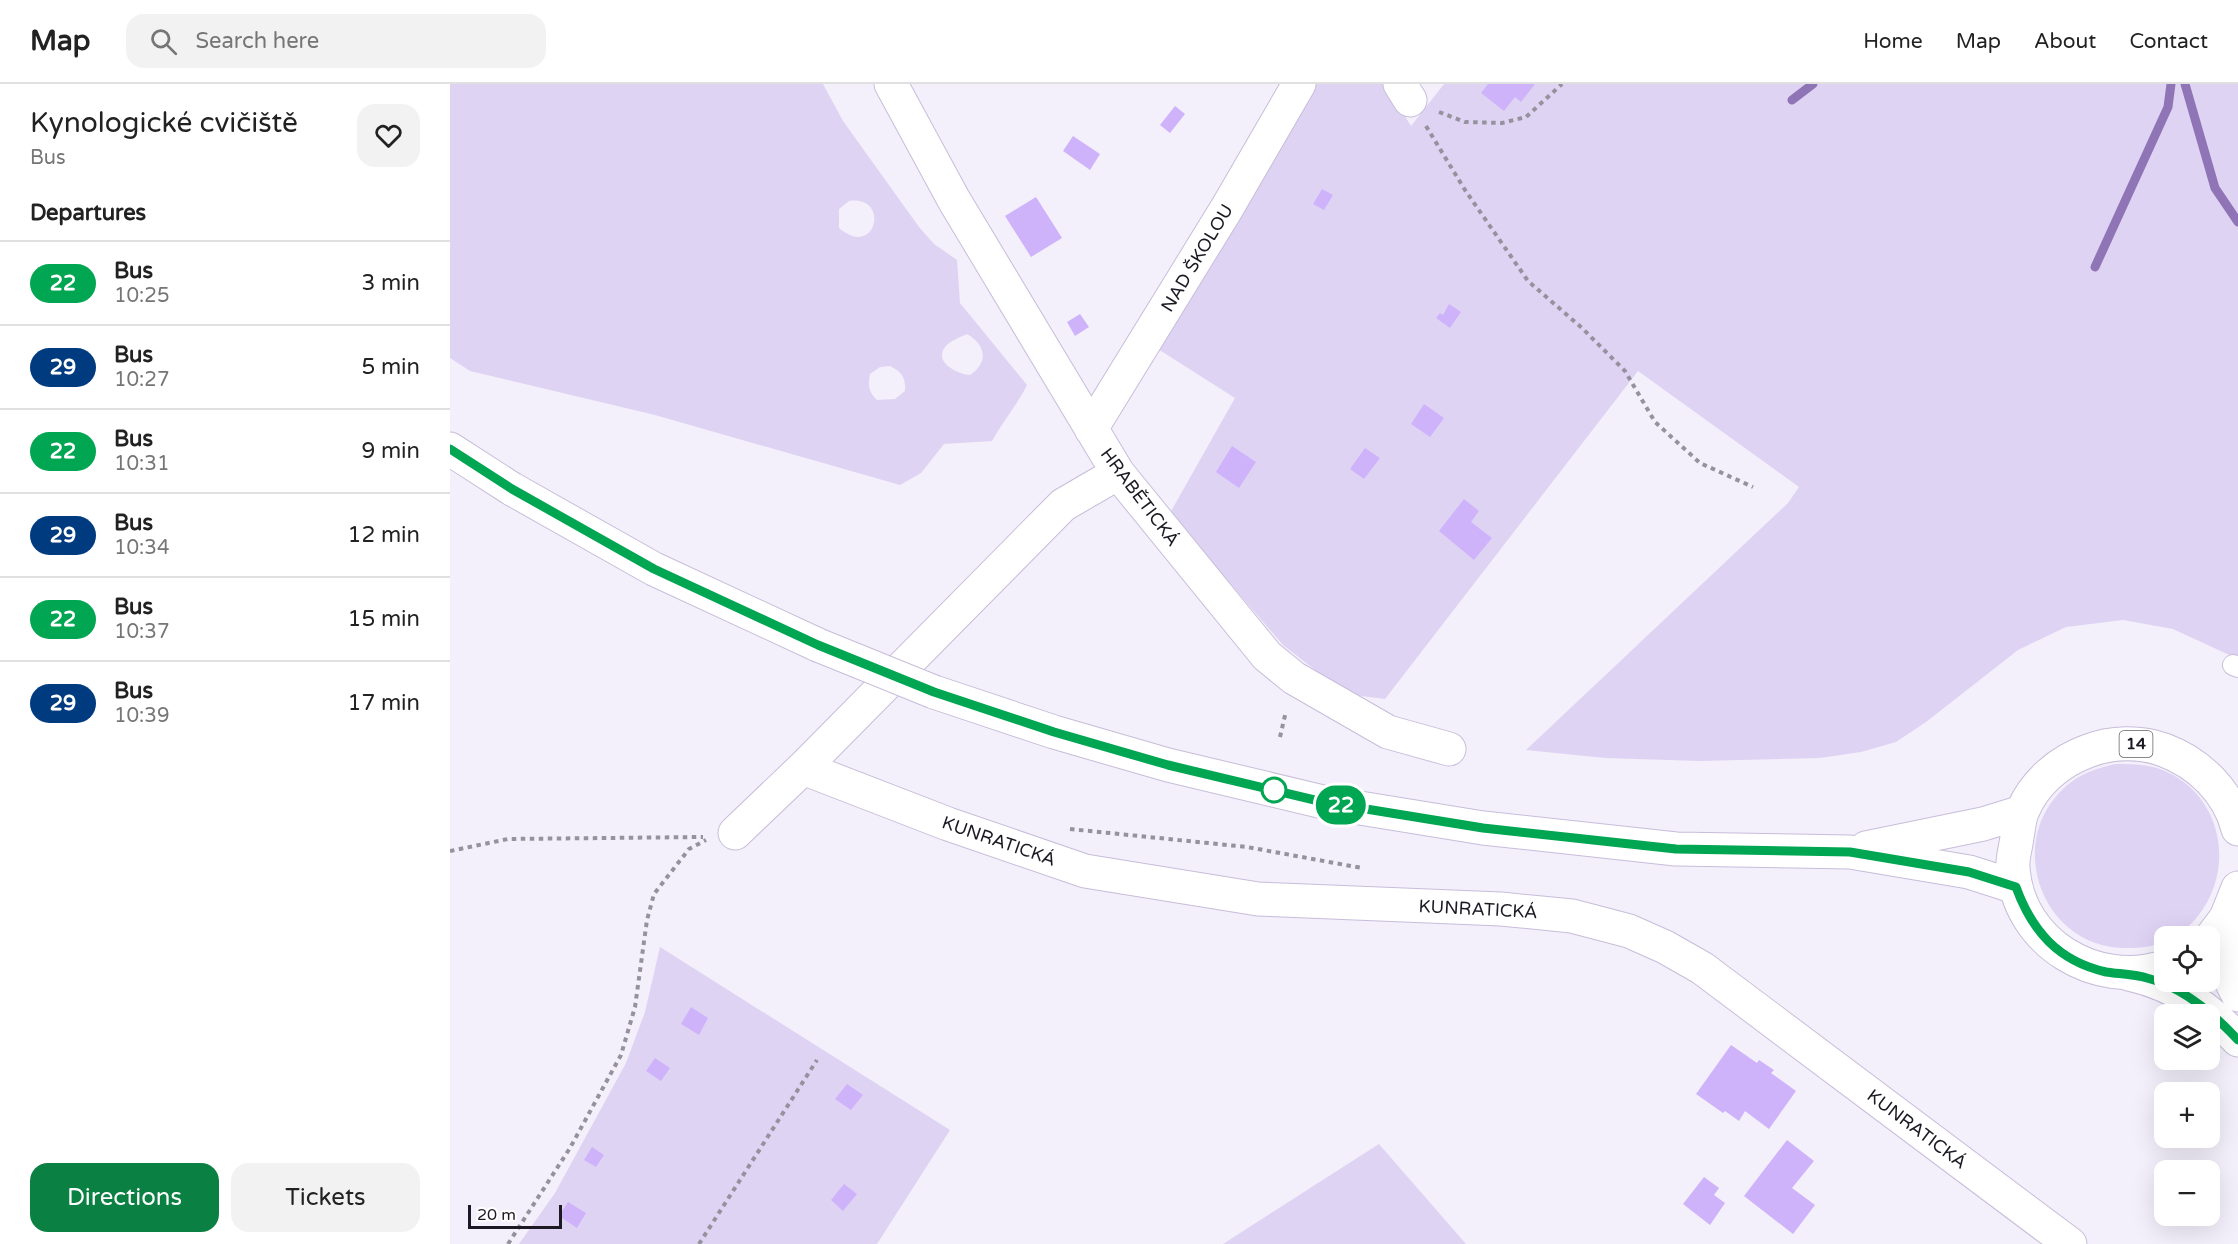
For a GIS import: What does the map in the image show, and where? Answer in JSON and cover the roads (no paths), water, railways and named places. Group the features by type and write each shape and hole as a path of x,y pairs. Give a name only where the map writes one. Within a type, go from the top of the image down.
{"street":[{"name":"HRABĚTICKÁ","path":"891,84 954,200 1118,473 1267,656 1294,678 1388,732 1449,749"},
{"name":"NAD ŠKOLOU","path":"1091,429 1227,208 1299,84"},
{"path":"450,449 512,489 654,569 818,645 934,692 1054,732 1168,765 1323,802 1483,828 1676,849 1850,852 1969,872 2016,887"},
{"path":"735,833 803,768 1063,505 1118,473"},
{"name":"14","path":"2154,970 2129,974 2107,972 2086,966 2066,956 2034,927 2023,908 2012,866 2022,812 2030,797 2051,772 2079,754 2111,745 2145,745 2161,749 2217,776 2238,782"},
{"name":"14","path":"2191,763 2218,788 2228,803 2238,830"},
{"name":"KUNRATICKÁ","path":"803,768 948,824 1084,871 1258,899 1501,909 1572,916 1629,931 1665,947 1702,968 2070,1244"},
{"path":"1850,852 1983,824 2022,812"},
{"path":"2228,911 2222,931 2222,957 2228,978 2238,995"},
{"path":"2129,974 2166,985 2188,997 2238,1040"}],"waterway":[{"path":"1792,100 1813,84"},
{"path":"2095,267 2168,107 2171,84"},
{"path":"2185,84 2215,188 2238,222"}]}
